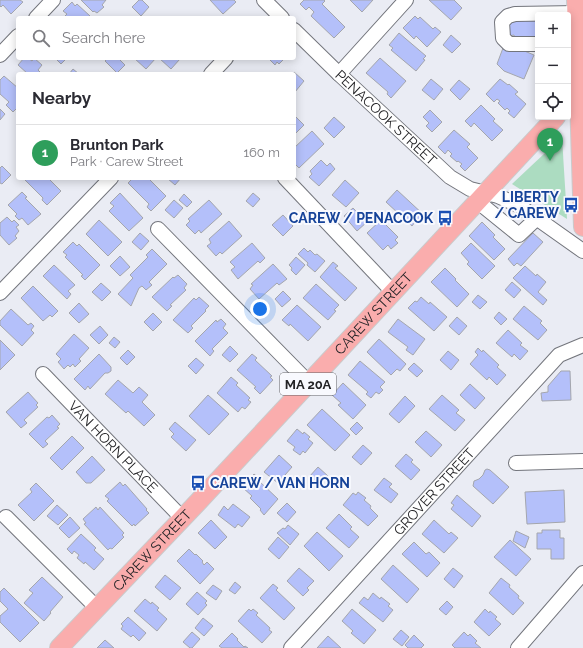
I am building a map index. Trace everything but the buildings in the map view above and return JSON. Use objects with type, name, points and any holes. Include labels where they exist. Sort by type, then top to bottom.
[{"type":"main road","points":[[576,6],[573,42],[582,153],[583,227]]},
{"type":"main road","name":"CAREW STREET","points":[[59,648],[183,518],[553,120]]},
{"type":"street","points":[[38,16],[53,0]]},
{"type":"street","points":[[339,74],[406,0]]},
{"type":"street","points":[[535,44],[509,44],[503,38],[502,22],[508,16],[515,14],[576,6]]},
{"type":"street","name":"PENACOOK STREET","points":[[296,32],[450,177],[481,196],[498,196],[518,205],[583,251]]},
{"type":"street","points":[[0,55],[16,38]]},
{"type":"street","points":[[212,72],[224,60]]},
{"type":"street","points":[[0,293],[108,180]]},
{"type":"street","points":[[287,180],[393,292]]},
{"type":"street","points":[[481,196],[519,235],[536,219]]},
{"type":"street","points":[[158,229],[309,383]]},
{"type":"street","name":"GROVER STREET","points":[[291,648],[559,355],[583,345]]},
{"type":"street","name":"VAN HORN PLACE","points":[[44,374],[183,518]]},
{"type":"street","points":[[516,463],[583,461]]},
{"type":"street","points":[[6,517],[97,608]]},
{"type":"street","points":[[518,648],[583,573]]},
{"type":"green space","points":[[562,137],[567,219],[512,184]]},
{"type":"place","name":"Brunton Park","points":[[550,161]]},
{"type":"place","name":"LIBERTY / CAREW","points":[[571,205]]},
{"type":"place","name":"CAREW / PENACOOK","points":[[445,218]]},
{"type":"place","name":"CAREW / VAN HORN","points":[[198,483]]}]
